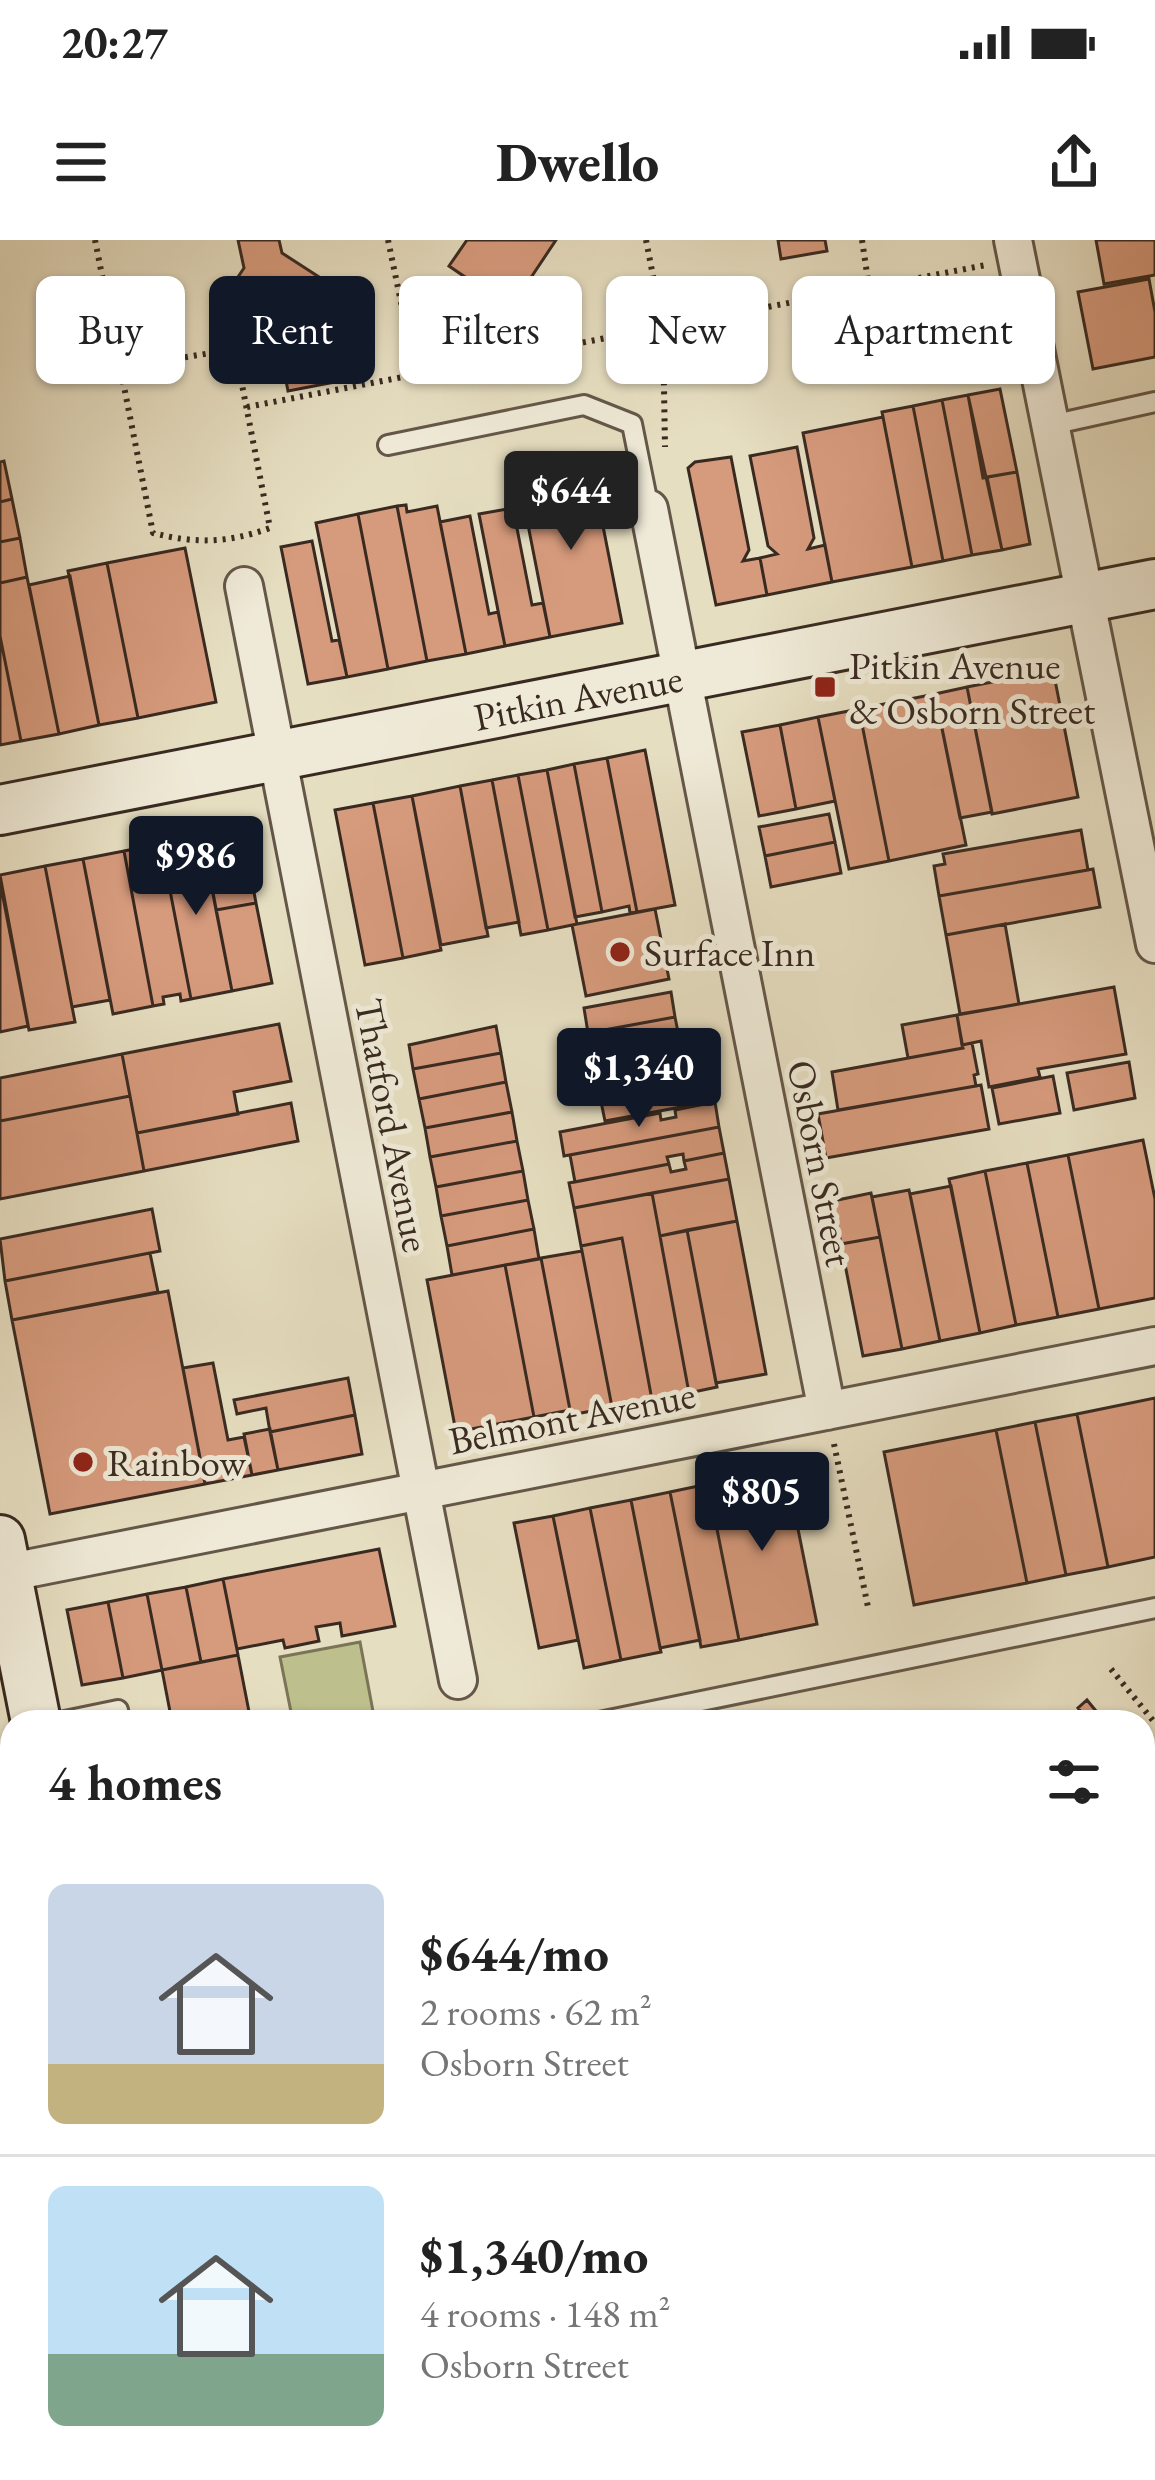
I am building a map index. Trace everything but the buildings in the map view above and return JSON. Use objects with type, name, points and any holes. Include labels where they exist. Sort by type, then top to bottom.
[{"type":"street","points":[[1015,249],[1155,944]]},
{"type":"street","name":"Osborn Street","points":[[649,509],[827,1411]]},
{"type":"street","name":"Pitkin Avenue","points":[[0,810],[1155,584]]},
{"type":"street","name":"Thatford Avenue","points":[[244,586],[458,1680]]},
{"type":"street","name":"Belmont Avenue","points":[[3,1557],[422,1488],[1155,1346]]},
{"type":"street","points":[[3,1557],[34,1710]]},
{"type":"lane","points":[[1051,425],[1155,402]]},
{"type":"lane","points":[[388,445],[584,406],[632,424],[649,509]]},
{"type":"lane","points":[[657,1710],[1155,1608]]},
{"type":"path","points":[[95,240],[102,276]]},
{"type":"path","points":[[388,240],[399,293]]},
{"type":"path","points":[[646,240],[653,276]]},
{"type":"path","points":[[862,240],[867,276]]},
{"type":"path","points":[[911,276],[1015,249]]},
{"type":"path","points":[[123,384],[153,533],[234,541],[270,528],[235,349],[185,357]]},
{"type":"path","points":[[247,406],[399,377]]},
{"type":"path","points":[[649,509],[666,446],[664,384]]},
{"type":"path","points":[[827,1411],[868,1606]]},
{"type":"path","points":[[1111,1669],[1144,1710]]},
{"type":"green space","points":[[360,1642],[373,1710],[291,1710],[280,1657]]},
{"type":"place","name":"Pitkin Avenue & Osborn Street","points":[[825,687]]},
{"type":"place","name":"Surface Inn","points":[[620,952]]},
{"type":"place","name":"Rainbow","points":[[83,1462]]}]
